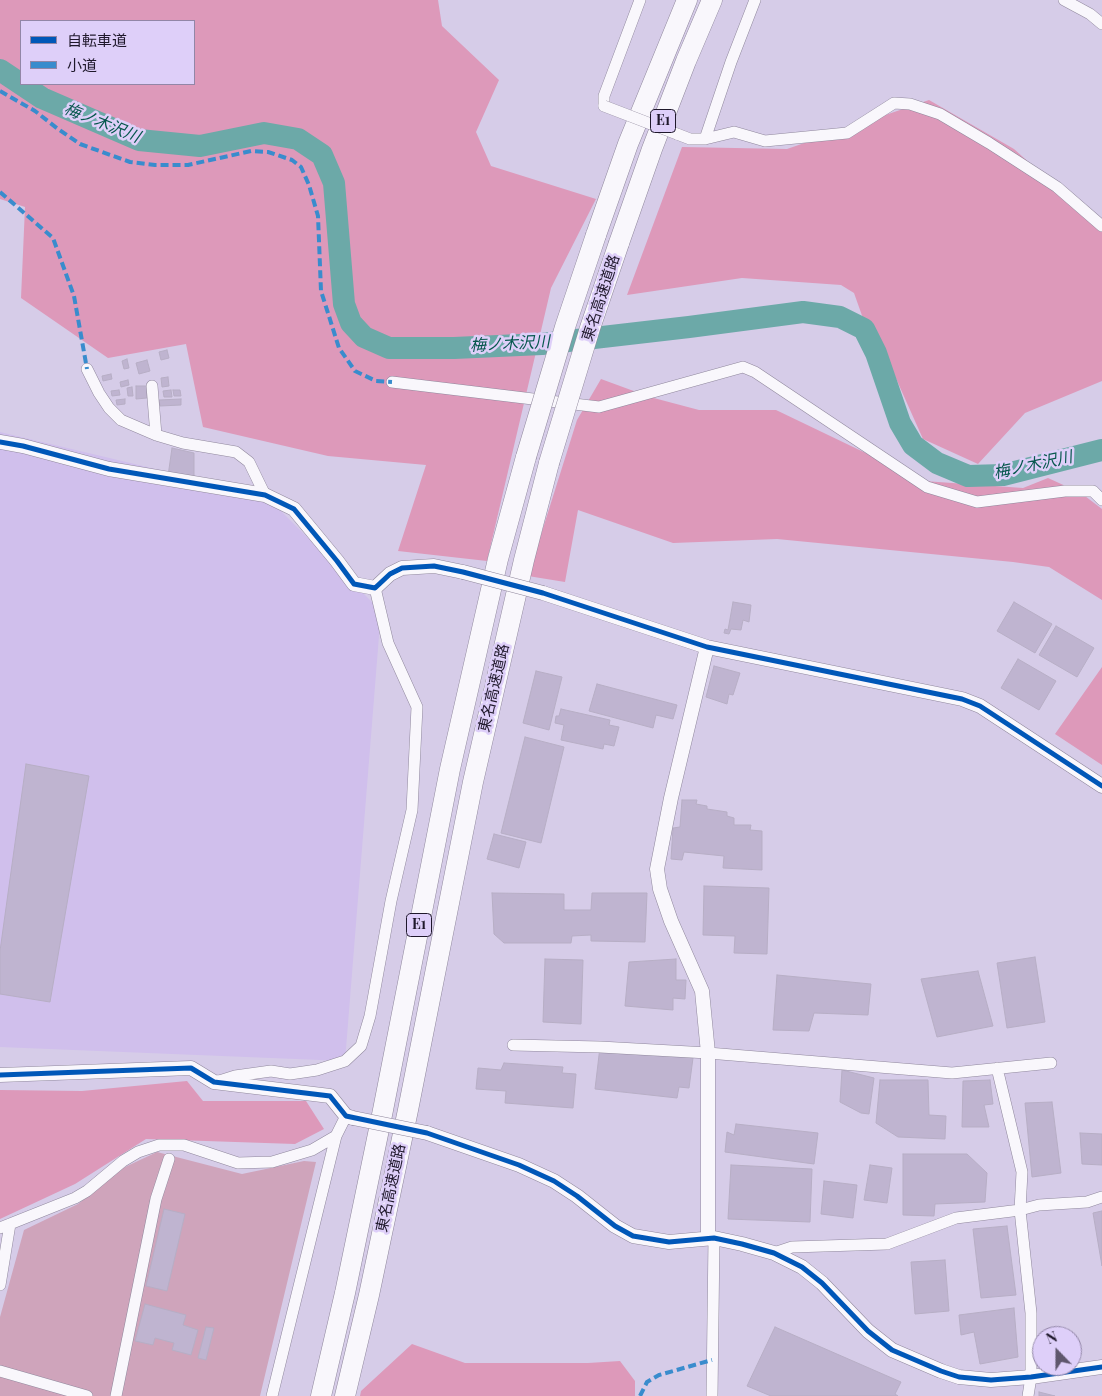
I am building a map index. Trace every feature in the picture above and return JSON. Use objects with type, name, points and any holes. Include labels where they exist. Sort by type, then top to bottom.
[{"type":"highway","name":"東名高速道路","points":[[321,1396],[384,1110],[450,769],[498,559],[526,457],[565,328],[596,235],[632,135],[687,0]]},
{"type":"highway","name":"東名高速道路","points":[[345,1396],[369,1295],[408,1110],[473,782],[524,560],[549,462],[590,328],[619,243],[656,141],[712,0]]},
{"type":"street","points":[[640,0],[604,96],[604,106],[690,139],[705,139],[734,132],[765,141],[847,133],[894,104],[910,104],[940,114],[989,143],[1057,187],[1102,226]]},
{"type":"street","points":[[705,139],[731,62],[755,0]]},
{"type":"street","points":[[1064,0],[1090,14],[1102,24]]},
{"type":"street","points":[[392,382],[599,407],[743,367],[755,372],[927,487],[977,502],[1065,491],[1093,491],[1102,500]]},
{"type":"street","points":[[87,369],[99,393],[109,408],[121,420],[183,443],[236,452],[249,462],[265,495]]},
{"type":"street","points":[[152,386],[156,434]]},
{"type":"street","points":[[0,442],[23,446],[109,469],[265,495],[294,509],[354,584],[375,588]]},
{"type":"street","points":[[375,588],[390,574],[402,568],[434,566],[542,593],[707,647],[962,699],[980,706],[1102,786]]},
{"type":"street","points":[[214,1082],[235,1076],[271,1071],[290,1074],[318,1070],[345,1061],[361,1046],[370,1016],[391,901],[412,810],[416,707],[388,643],[375,588]]},
{"type":"street","points":[[707,647],[671,798],[657,869],[660,889],[671,921],[702,991],[708,1053],[712,1396]]},
{"type":"street","points":[[513,1045],[600,1047],[708,1053],[952,1073],[1051,1063]]},
{"type":"street","points":[[0,1075],[191,1068],[214,1082],[330,1096],[350,1117],[427,1133],[519,1164],[554,1181],[577,1196],[615,1226],[632,1236],[670,1242],[710,1238],[774,1253],[802,1267],[843,1303],[868,1331],[892,1350],[916,1362],[959,1377],[991,1380],[1031,1377],[1102,1367]]},
{"type":"street","points":[[997,1068],[1022,1172],[1020,1210],[1031,1313],[1031,1377],[1028,1396]]},
{"type":"street","points":[[272,1396],[336,1136],[350,1117]]},
{"type":"street","points":[[0,1285],[5,1226],[75,1198],[87,1191],[123,1161],[138,1152],[159,1144],[184,1145],[238,1163],[272,1162],[312,1150],[336,1136]]},
{"type":"street","points":[[116,1396],[156,1199],[169,1159]]},
{"type":"street","points":[[774,1253],[792,1247],[887,1244],[956,1218],[1020,1210],[1039,1205],[1087,1202],[1102,1196]]},
{"type":"street","points":[[0,1371],[87,1396]]},
{"type":"shaded area","points":[[0,0],[438,0],[442,26],[499,80],[476,132],[491,166],[596,199],[551,288],[487,561],[398,551],[426,465],[328,456],[203,427],[186,344],[108,358],[21,298],[25,207],[0,199]]},
{"type":"shaded area","points":[[929,100],[1014,149],[1102,228],[1102,381],[1025,413],[978,464],[923,439],[886,356],[865,324],[854,293],[841,285],[742,278],[627,295],[682,147],[787,149]]},
{"type":"shaded area","points":[[601,379],[650,397],[699,410],[776,410],[924,481],[1023,488],[1048,478],[1081,493],[1102,509],[1102,600],[1049,567],[777,539],[673,543],[578,510],[565,582],[528,576],[577,420]]},
{"type":"shaded area","points":[[0,432],[265,495],[381,611],[345,1061],[0,1047]]},
{"type":"shaded area","points":[[1102,667],[1102,765],[1055,734]]},
{"type":"shaded area","points":[[187,1081],[203,1101],[306,1101],[324,1129],[295,1144],[146,1139],[75,1184],[0,1219],[0,1090],[82,1091]]},
{"type":"shaded area","points":[[157,1152],[242,1174],[304,1161],[316,1162],[260,1396],[0,1396],[0,1317],[24,1230],[78,1204],[123,1168]]},
{"type":"shaded area","points":[[412,1344],[465,1363],[588,1363],[620,1361],[635,1381],[635,1396],[360,1396],[361,1391]]},
{"type":"building","points":[[167,350],[169,358],[161,360],[159,352]]},
{"type":"building","points":[[127,359],[129,368],[124,369],[122,361]]},
{"type":"building","points":[[147,360],[150,371],[139,374],[136,363]]},
{"type":"building","points":[[111,374],[112,379],[103,381],[102,376]]},
{"type":"building","points":[[168,377],[169,386],[162,387],[161,378]]},
{"type":"building","points":[[128,380],[129,385],[121,387],[120,382]]},
{"type":"building","points":[[136,386],[147,386],[147,398],[136,399]]},
{"type":"building","points":[[132,387],[133,396],[128,396],[127,388]]},
{"type":"building","points":[[119,390],[120,395],[112,396],[111,391]]},
{"type":"building","points":[[171,390],[172,397],[164,397],[163,391]]},
{"type":"building","points":[[173,390],[180,390],[181,396],[174,396]]},
{"type":"building","points":[[125,399],[125,404],[117,405],[116,400]]},
{"type":"building","points":[[181,399],[181,405],[160,406],[159,400]]},
{"type":"building","points":[[172,448],[194,453],[194,480],[168,476]]},
{"type":"building","points":[[733,602],[751,605],[749,622],[743,620],[741,630],[731,629],[729,634],[724,633],[725,629],[728,630]]},
{"type":"building","points":[[1014,602],[1052,624],[1035,653],[997,631]]},
{"type":"building","points":[[1056,626],[1094,648],[1077,677],[1039,655]]},
{"type":"building","points":[[1018,659],[1056,681],[1039,710],[1001,688]]},
{"type":"building","points":[[714,666],[740,673],[733,695],[729,694],[727,704],[706,697]]},
{"type":"building","points":[[536,671],[562,677],[549,730],[523,723]]},
{"type":"building","points":[[597,684],[677,705],[673,719],[656,715],[653,728],[589,711]]},
{"type":"building","points":[[561,709],[610,720],[609,725],[619,727],[614,746],[604,744],[603,749],[561,740],[564,725],[555,723],[556,716],[559,716]]},
{"type":"building","points":[[525,737],[564,747],[541,843],[501,833]]},
{"type":"building","points":[[26,764],[89,776],[50,1002],[0,994],[0,951]]},
{"type":"building","points":[[682,800],[697,800],[696,804],[707,806],[707,809],[727,812],[727,816],[734,818],[734,825],[751,825],[750,830],[762,831],[762,870],[723,868],[724,856],[684,852],[682,860],[671,859],[673,828],[680,827]]},
{"type":"building","points":[[494,834],[526,842],[519,868],[487,859]]},
{"type":"building","points":[[704,886],[769,888],[767,954],[734,953],[735,936],[703,935]]},
{"type":"building","points":[[492,893],[564,894],[564,910],[591,910],[592,893],[647,893],[645,942],[591,941],[591,935],[572,936],[571,943],[504,943],[494,934]]},
{"type":"building","points":[[1035,957],[1045,1022],[1007,1028],[997,963]]},
{"type":"building","points":[[545,959],[583,960],[581,1024],[543,1022]]},
{"type":"building","points":[[676,959],[676,980],[686,980],[685,999],[673,998],[673,1010],[625,1006],[629,962]]},
{"type":"building","points":[[978,971],[993,1026],[937,1037],[921,979]]},
{"type":"building","points":[[777,975],[871,984],[868,1015],[814,1013],[809,1031],[773,1030]]},
{"type":"building","points":[[600,1047],[693,1058],[689,1088],[679,1087],[677,1098],[595,1089]]},
{"type":"building","points":[[504,1063],[563,1067],[562,1073],[576,1074],[573,1108],[505,1103],[506,1091],[476,1089],[478,1068],[501,1070]]},
{"type":"building","points":[[842,1070],[874,1078],[869,1114],[861,1113],[840,1102]]},
{"type":"building","points":[[880,1080],[928,1080],[929,1115],[946,1116],[945,1139],[898,1137],[876,1123]]},
{"type":"building","points":[[990,1080],[993,1104],[984,1105],[989,1127],[962,1127],[963,1081]]},
{"type":"building","points":[[1052,1102],[1061,1173],[1032,1177],[1025,1103]]},
{"type":"building","points":[[736,1124],[818,1133],[814,1164],[725,1152],[727,1132],[734,1135]]},
{"type":"building","points":[[1080,1133],[1102,1134],[1102,1165],[1082,1164]]},
{"type":"building","points":[[903,1154],[967,1154],[987,1173],[985,1202],[935,1204],[934,1216],[903,1215]]},
{"type":"building","points":[[731,1165],[812,1169],[810,1222],[728,1219]]},
{"type":"building","points":[[870,1165],[892,1168],[887,1203],[864,1200]]},
{"type":"building","points":[[824,1181],[857,1185],[853,1218],[821,1214]]},
{"type":"building","points":[[164,1209],[185,1214],[167,1291],[146,1286]]},
{"type":"building","points":[[1102,1211],[1102,1266],[1093,1213]]},
{"type":"building","points":[[1007,1226],[1016,1295],[981,1298],[973,1229]]},
{"type":"building","points":[[945,1260],[949,1311],[915,1314],[911,1262]]},
{"type":"building","points":[[145,1304],[186,1315],[183,1325],[198,1330],[191,1355],[172,1350],[174,1343],[155,1338],[153,1345],[135,1341]]},
{"type":"building","points":[[1014,1308],[1018,1357],[980,1364],[974,1332],[961,1335],[959,1315]]},
{"type":"building","points":[[206,1327],[214,1328],[206,1360],[198,1358]]},
{"type":"building","points":[[775,1327],[901,1382],[895,1394],[898,1396],[771,1396],[747,1386]]},
{"type":"building","points":[[1039,1392],[1055,1396],[1039,1396]]},
{"type":"waterway","name":"梅ノ木沢川","points":[[0,70],[20,83]]},
{"type":"waterway","name":"梅ノ木沢川","points":[[22,85],[42,98],[139,140],[200,146],[264,133],[298,139],[322,155],[334,183],[344,304],[351,323],[364,337],[389,348],[454,348],[542,344],[803,312],[840,317],[864,329],[876,353],[900,423],[913,445],[937,463],[968,476],[1003,475],[1102,450]]},
{"type":"marked path","points":[[0,91],[35,111],[80,144],[130,162],[155,165],[188,165],[251,151],[268,152],[292,160],[301,167],[309,185],[318,216],[321,291],[339,348],[355,371],[376,381],[392,382]]},
{"type":"marked path","points":[[0,192],[53,238],[74,296],[87,369]]},
{"type":"marked path","points":[[640,1396],[647,1382],[659,1375],[712,1360]]},
{"type":"cycle path","points":[[0,442],[23,446],[109,469],[265,495],[294,509],[354,584],[375,588],[390,574],[402,568],[434,566],[543,593],[707,647],[962,699],[980,706],[1102,786]]},
{"type":"cycle path","points":[[0,1075],[191,1068],[214,1082],[330,1096],[346,1116],[427,1133],[519,1165],[554,1181],[577,1196],[615,1226],[633,1236],[669,1242],[714,1238],[774,1253],[802,1267],[822,1283],[868,1331],[892,1350],[941,1371],[959,1377],[991,1380],[1031,1377],[1102,1367]]}]
